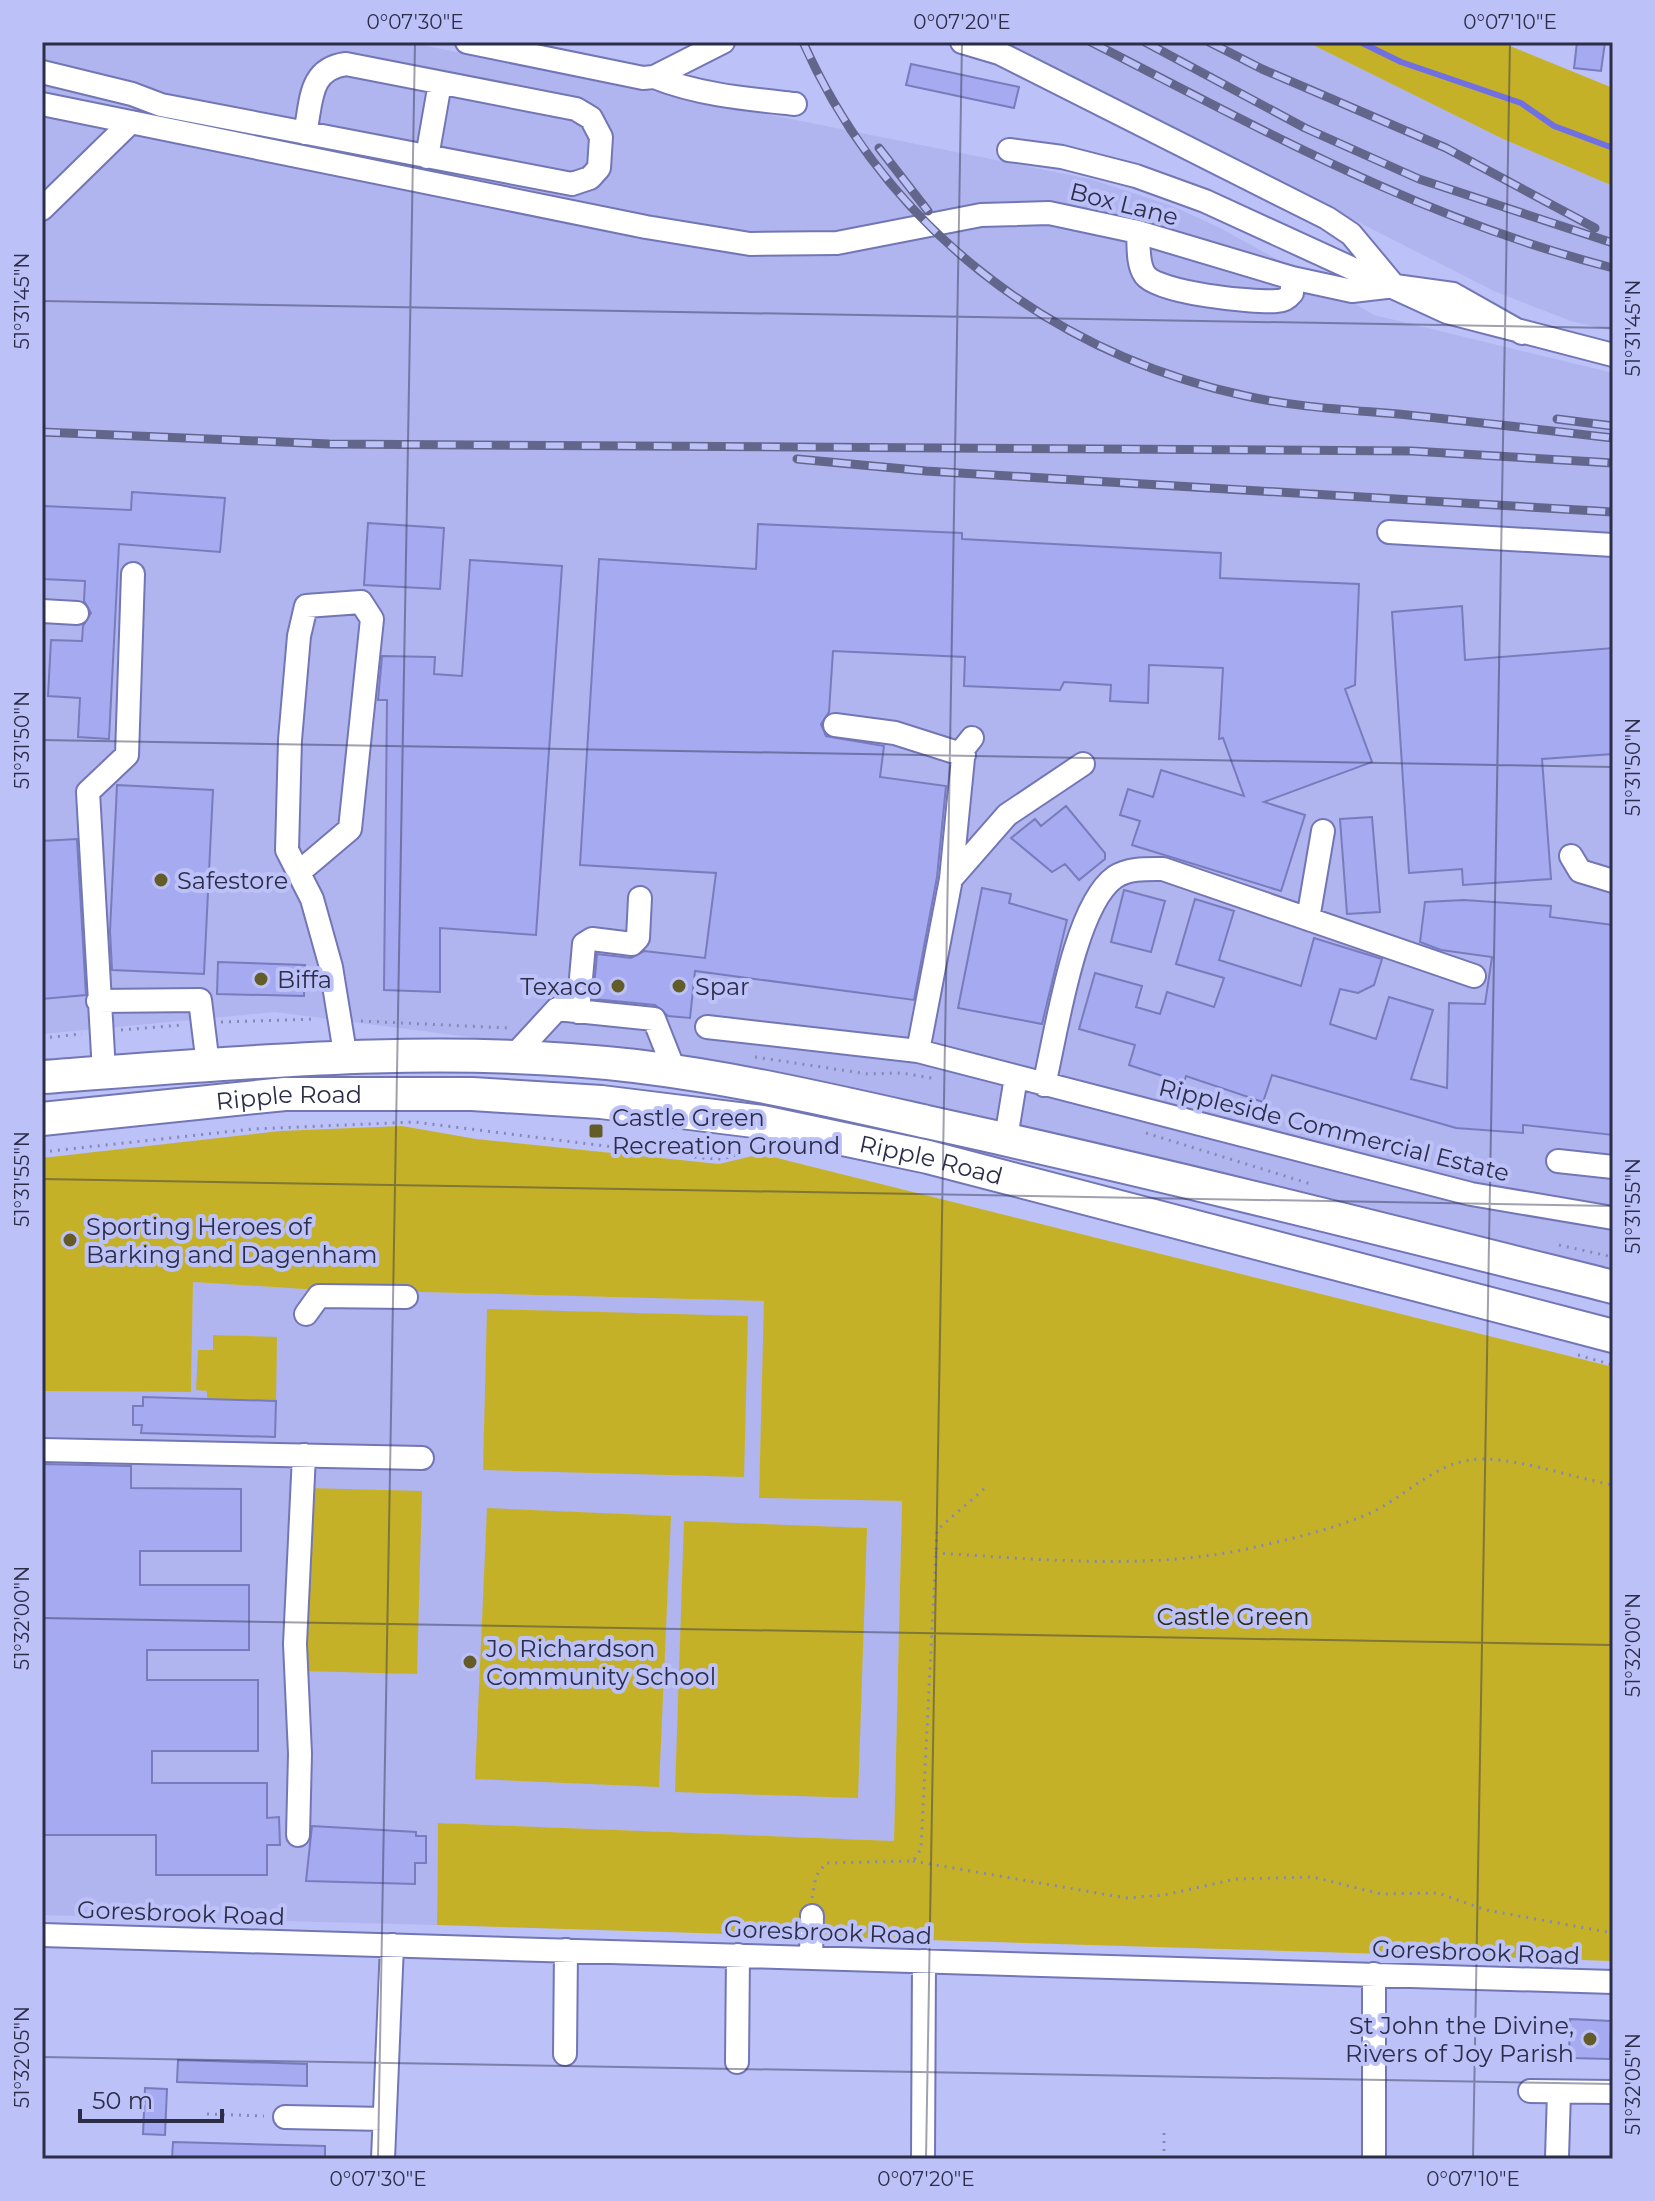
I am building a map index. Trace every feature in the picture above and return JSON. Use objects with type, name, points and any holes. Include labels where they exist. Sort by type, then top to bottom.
[{"type":"highway","name":"Ripple Road","points":[[42,1077],[346,1059],[511,1059],[631,1066],[768,1085],[1006,1138],[1613,1287]]},
{"type":"highway","name":"Ripple Road","points":[[42,1119],[285,1094],[472,1094],[601,1102],[762,1122],[928,1157],[1613,1336]]},
{"type":"street","points":[[467,42],[643,78],[654,77],[723,42]]},
{"type":"street","points":[[962,42],[999,53],[1327,218],[1351,234],[1395,286]]},
{"type":"street","points":[[42,72],[132,94],[161,105],[427,157],[572,184],[590,178],[599,168],[601,137],[591,118],[576,109],[346,64],[329,66],[318,76],[305,133]]},
{"type":"street","points":[[654,77],[677,86],[742,99],[795,104]]},
{"type":"street","points":[[427,157],[440,83]]},
{"type":"street","name":"Box Lane","points":[[42,104],[709,240],[750,244],[837,243],[1014,212],[1049,213],[1138,232],[1292,278],[1352,291],[1395,286]]},
{"type":"street","points":[[42,209],[131,122]]},
{"type":"street","points":[[1009,150],[1062,157],[1136,176],[1205,201],[1447,312],[1613,355]]},
{"type":"street","points":[[1138,232],[1140,263],[1145,275],[1156,284],[1224,298],[1278,301],[1292,293],[1292,278]]},
{"type":"street","points":[[1389,532],[1613,545]]},
{"type":"street","points":[[104,1072],[88,792],[127,755],[133,574]]},
{"type":"street","points":[[298,873],[350,829],[372,619],[361,602],[306,606],[296,666],[288,803],[287,850],[298,873],[312,899],[331,967],[346,1059]]},
{"type":"street","points":[[42,611],[77,613]]},
{"type":"street","points":[[835,725],[968,746],[951,879],[918,1051]]},
{"type":"street","points":[[951,879],[1007,815],[1083,764]]},
{"type":"street","points":[[1308,919],[1323,831]]},
{"type":"street","points":[[1571,856],[1580,871],[1613,881]]},
{"type":"street","points":[[1044,1085],[1083,924],[1095,899],[1116,877],[1138,869],[1163,869],[1474,976]]},
{"type":"street","points":[[578,1012],[584,944],[592,939],[632,944],[638,938],[640,898]]},
{"type":"street","points":[[98,1001],[200,1000],[208,1065]]},
{"type":"street","points":[[511,1059],[557,1009],[654,1019],[675,1072]]},
{"type":"street","name":"Rippleside Commercial Estate","points":[[707,1027],[918,1051],[1471,1194],[1613,1218]]},
{"type":"street","points":[[1006,1138],[1016,1077]]},
{"type":"street","points":[[1558,1161],[1613,1167]]},
{"type":"street","points":[[306,1314],[319,1296],[406,1297]]},
{"type":"street","points":[[42,1450],[422,1458]]},
{"type":"street","points":[[298,1835],[295,1644],[304,1455]]},
{"type":"street","points":[[811,1957],[812,1916]]},
{"type":"street","name":"Goresbrook Road","points":[[42,1935],[1613,1982]]},
{"type":"street","points":[[383,2159],[392,1945]]},
{"type":"street","points":[[565,2054],[566,1950]]},
{"type":"street","points":[[737,2062],[738,1955]]},
{"type":"street","points":[[923,2159],[924,1961]]},
{"type":"street","points":[[1374,1974],[1374,2159]]},
{"type":"street","points":[[1530,2091],[1613,2092]]},
{"type":"street","points":[[1557,2157],[1559,2092]]},
{"type":"street","points":[[285,2117],[384,2119]]},
{"type":"path","points":[[902,1073],[944,1080]]},
{"type":"path","points":[[42,1152],[253,1129],[414,1122],[702,1158],[721,1159],[761,1149]]},
{"type":"path","points":[[1132,1129],[1326,1188]]},
{"type":"path","points":[[1558,1245],[1613,1257]]},
{"type":"path","points":[[1568,1352],[1613,1365]]},
{"type":"path","points":[[935,1553],[1063,1562],[1203,1556],[1249,1548],[1370,1513],[1423,1478],[1469,1460],[1510,1461],[1613,1485]]},
{"type":"path","points":[[913,1861],[921,1849],[925,1825],[937,1530],[985,1488]]},
{"type":"path","points":[[812,1916],[816,1876],[826,1863],[913,1861],[1126,1898],[1164,1895],[1236,1879],[1313,1877],[1381,1894],[1438,1893],[1486,1910],[1613,1933]]},
{"type":"path","points":[[207,2114],[285,2117]]},
{"type":"path","points":[[1164,2131],[1164,2159]]},
{"type":"shaded area","points":[[42,42],[407,42],[1090,179],[1172,206],[1282,262],[1352,281],[1352,302],[1374,315],[1613,373],[1613,1269],[664,1062],[275,1012],[42,1034]]},
{"type":"shaded area","points":[[1004,42],[1307,42],[1503,139],[1613,186],[1613,331],[1571,321],[1494,291]]},
{"type":"shaded area","name":"Jo Richardson Community School","points":[[193,1282],[304,1289],[765,1301],[759,1498],[902,1501],[894,1841],[438,1823],[437,1925],[42,1915],[42,1391],[191,1392]]},
{"type":"green space","points":[[1307,42],[1500,42],[1613,88],[1613,186],[1503,139]]},
{"type":"green space","name":"Castle Green","points":[[402,1126],[476,1139],[719,1164],[761,1154],[1613,1367],[1613,1961],[437,1925],[438,1823],[894,1841],[902,1501],[759,1498],[764,1301],[304,1289],[193,1282],[191,1392],[42,1391],[42,1158],[280,1131]]},
{"type":"green space","points":[[487,1309],[748,1316],[744,1477],[483,1470]]},
{"type":"green space","points":[[213,1335],[277,1337],[276,1401],[207,1399],[207,1391],[196,1390],[198,1350],[213,1350]]},
{"type":"green space","points":[[307,1488],[422,1491],[417,1674],[302,1671]]},
{"type":"green space","points":[[487,1508],[671,1516],[659,1787],[475,1779]]},
{"type":"green space","points":[[684,1521],[867,1528],[858,1798],[675,1792]]},
{"type":"building","points":[[1577,42],[1605,42],[1601,71],[1574,68]]},
{"type":"building","points":[[911,64],[1019,87],[1014,108],[906,85]]},
{"type":"building","points":[[132,492],[225,498],[220,552],[119,544],[109,739],[78,737],[80,698],[48,696],[51,640],[82,641],[83,626],[91,613],[84,601],[85,581],[42,579],[44,506],[131,510]]},
{"type":"building","points":[[368,523],[444,528],[440,589],[364,585]]},
{"type":"building","points":[[758,524],[962,533],[962,539],[1221,553],[1220,578],[1359,584],[1355,685],[1345,689],[1372,762],[1264,802],[1305,815],[1281,891],[1132,845],[1140,821],[1120,815],[1128,789],[1153,797],[1161,770],[1244,796],[1223,738],[1219,739],[1223,668],[1149,665],[1148,703],[1110,701],[1111,685],[1064,682],[1060,690],[964,686],[965,657],[833,651],[829,712],[821,724],[826,736],[884,746],[880,777],[946,786],[937,877],[914,1000],[695,971],[690,1018],[668,1016],[655,1005],[593,999],[597,954],[631,958],[644,951],[705,958],[716,873],[580,865],[599,559],[756,569]]},
{"type":"building","points":[[470,560],[562,566],[536,935],[440,928],[440,992],[384,990],[387,700],[378,700],[382,656],[435,657],[434,674],[462,676]]},
{"type":"building","points":[[1462,606],[1465,660],[1613,648],[1613,754],[1542,759],[1551,879],[1463,885],[1462,869],[1409,873],[1392,612]]},
{"type":"building","name":"Safestore","points":[[117,785],[213,790],[204,974],[112,970],[110,931]]},
{"type":"building","points":[[1066,806],[1105,853],[1105,859],[1079,880],[1065,864],[1052,872],[1011,838],[1035,819],[1041,826]]},
{"type":"building","points":[[1372,817],[1380,912],[1347,914],[1340,819]]},
{"type":"building","points":[[77,839],[86,995],[42,999],[42,841]]},
{"type":"building","points":[[982,888],[1011,894],[1009,903],[1067,920],[1042,1024],[958,1008]]},
{"type":"building","points":[[1124,890],[1165,901],[1151,952],[1111,942]]},
{"type":"building","points":[[1195,899],[1234,911],[1219,960],[1301,986],[1314,938],[1382,959],[1374,985],[1358,993],[1340,989],[1330,1024],[1376,1039],[1389,997],[1433,1010],[1411,1079],[1447,1088],[1449,1003],[1485,1004],[1492,957],[1441,950],[1420,942],[1425,902],[1464,900],[1551,906],[1550,917],[1613,925],[1613,1135],[1523,1125],[1523,1133],[1456,1128],[1272,1075],[1263,1102],[1186,1076],[1184,1083],[1129,1065],[1135,1045],[1079,1029],[1095,973],[1142,986],[1136,1007],[1160,1014],[1167,992],[1214,1007],[1224,978],[1176,964]]},
{"type":"building","name":"Biffa","points":[[218,962],[305,965],[304,996],[217,994]]},
{"type":"building","points":[[143,1397],[276,1401],[275,1437],[141,1433],[142,1425],[133,1425],[133,1406],[143,1406]]},
{"type":"building","points":[[42,1464],[131,1466],[131,1488],[241,1489],[241,1551],[140,1551],[140,1585],[249,1585],[249,1650],[147,1650],[147,1680],[258,1680],[258,1751],[152,1751],[152,1783],[267,1783],[267,1818],[279,1817],[280,1845],[267,1845],[267,1875],[156,1875],[156,1835],[42,1835]]},
{"type":"building","points":[[312,1826],[416,1832],[416,1836],[426,1836],[426,1863],[415,1863],[415,1884],[306,1881]]},
{"type":"building","name":"St John the Divine, Rivers of Joy Parish","points":[[1570,2019],[1611,2021],[1610,2059],[1569,2058]]},
{"type":"building","points":[[178,2060],[307,2064],[307,2086],[177,2082]]},
{"type":"building","points":[[145,2088],[167,2089],[165,2135],[143,2134]]},
{"type":"building","points":[[173,2142],[325,2146],[325,2159],[172,2159]]},
{"type":"waterway","points":[[1360,42],[1401,62],[1521,103],[1554,126],[1613,148]]},
{"type":"railway","points":[[803,42],[837,108],[879,169],[927,224],[981,272],[1041,314],[1105,348],[1174,376],[1266,400],[1613,438]]},
{"type":"railway","points":[[1091,42],[1282,140],[1409,198],[1542,248],[1613,268]]},
{"type":"railway","points":[[1145,42],[1305,128],[1419,179],[1613,243]]},
{"type":"railway","points":[[1209,42],[1262,69],[1446,148],[1595,228]]},
{"type":"railway","points":[[879,148],[928,211]]},
{"type":"railway","points":[[1557,419],[1613,426]]},
{"type":"railway","points":[[42,432],[329,444],[1412,451],[1613,463]]},
{"type":"railway","points":[[797,459],[926,471],[1613,512]]},
{"type":"place","name":"Safestore","points":[[161,880]]},
{"type":"place","name":"Biffa","points":[[261,979]]},
{"type":"place","name":"Texaco","points":[[618,986]]},
{"type":"place","name":"Spar","points":[[679,986]]},
{"type":"place","name":"Castle Green Recreation Ground","points":[[596,1131]]},
{"type":"place","name":"Sporting Heroes of Barking and Dagenham","points":[[70,1240]]},
{"type":"place","name":"Jo Richardson Community School","points":[[470,1662]]},
{"type":"place","name":"St John the Divine, Rivers of Joy Parish","points":[[1590,2039]]}]
